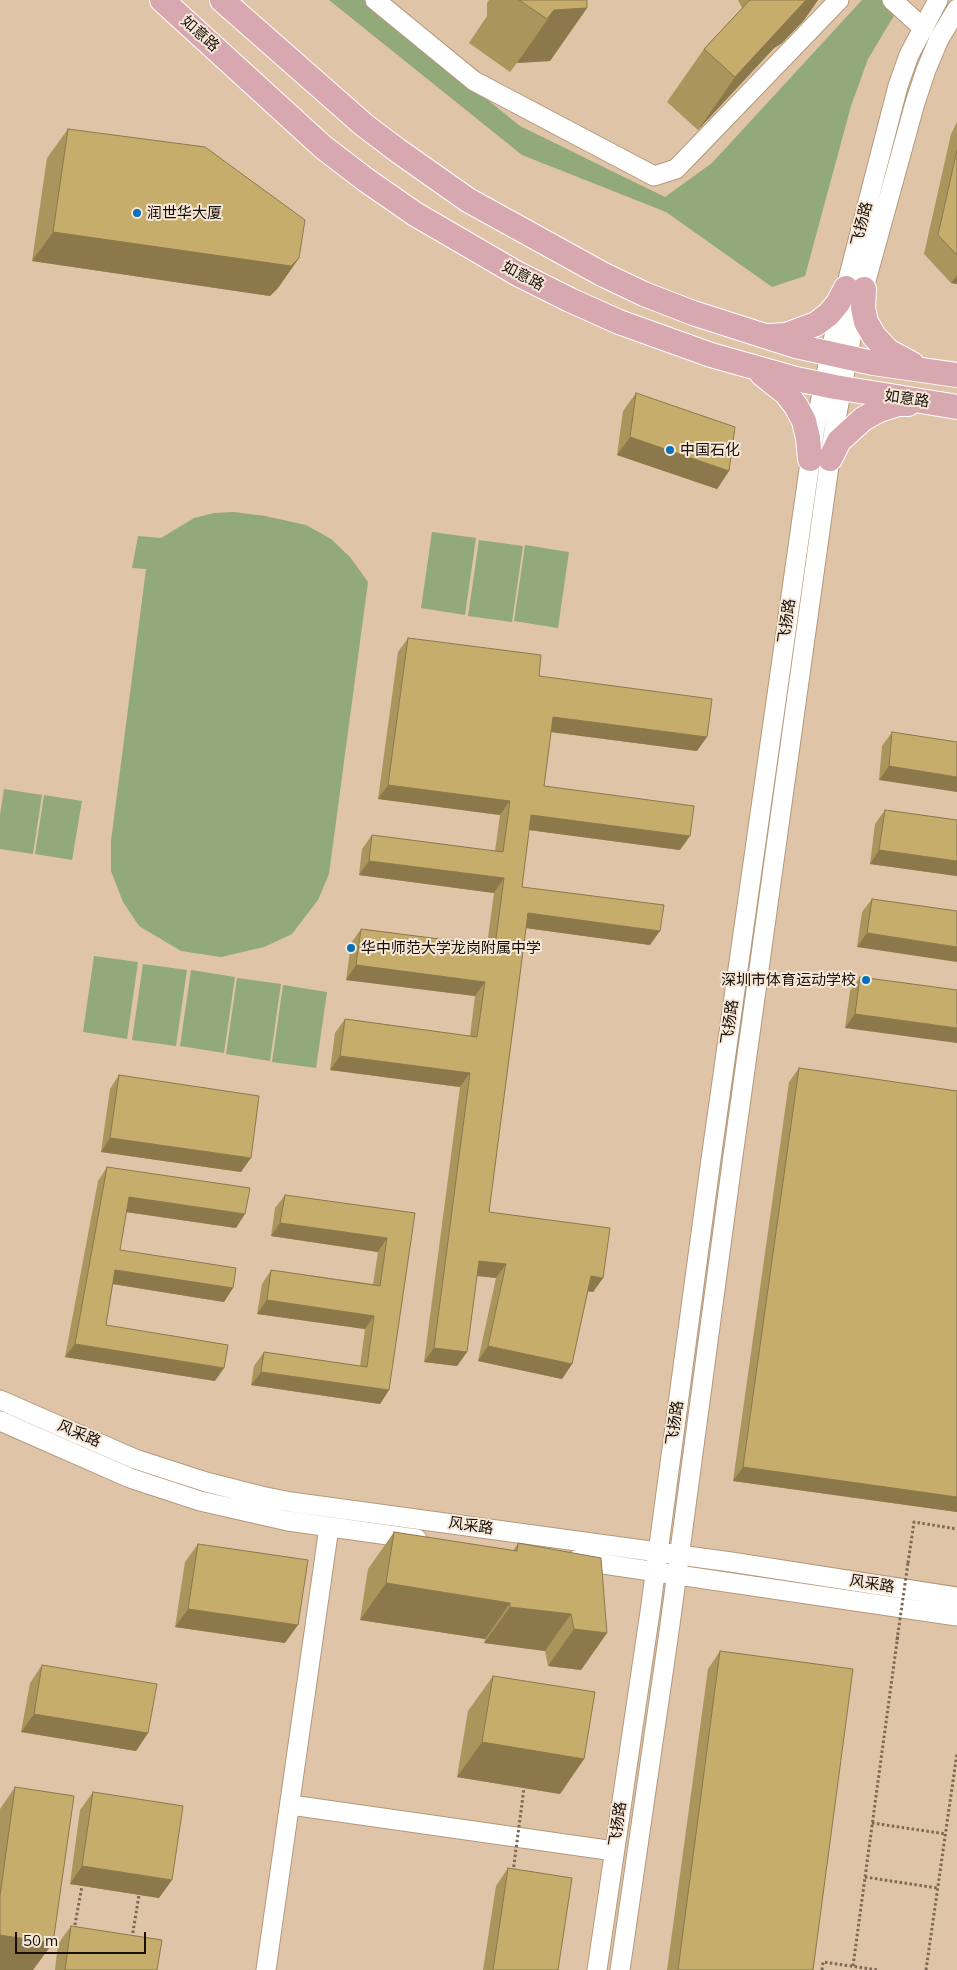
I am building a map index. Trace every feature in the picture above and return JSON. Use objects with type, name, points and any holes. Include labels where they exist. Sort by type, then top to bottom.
[{"type":"main road","name":"如意路","points":[[162,0],[324,146],[366,180],[415,214],[518,274],[619,322],[753,368],[833,387],[957,407]]},
{"type":"main road","name":"如意路","points":[[222,0],[364,125],[468,200],[554,249],[644,294],[764,337],[839,356],[957,375]]},
{"type":"main road","points":[[764,337],[786,335],[816,324],[855,289],[863,308],[866,322],[874,336],[888,351],[907,362],[930,371]]},
{"type":"main road","points":[[753,368],[786,393],[796,406],[804,421],[808,438],[820,459],[863,418],[878,410],[898,404],[927,402]]},
{"type":"street","points":[[376,0],[474,81],[654,176],[676,168],[839,0]]},
{"type":"street","points":[[892,0],[922,27]]},
{"type":"street","name":"飞扬路","points":[[597,1970],[658,1552],[715,1129],[820,459],[839,356],[853,328],[855,289],[898,86],[909,54],[938,0]]},
{"type":"street","name":"飞扬路","points":[[855,289],[926,70],[939,39],[957,9]]},
{"type":"street","name":"飞扬路","points":[[620,1970],[680,1555],[732,1163],[820,459]]},
{"type":"street","name":"风采路","points":[[0,1400],[135,1458],[206,1482],[261,1496],[291,1502],[680,1555],[957,1597]]},
{"type":"street","name":"风采路","points":[[0,1421],[130,1478],[168,1491],[254,1515],[435,1541]]},
{"type":"street","points":[[266,1970],[291,1805],[329,1527]]},
{"type":"street","name":"风采路","points":[[561,1558],[957,1616]]},
{"type":"street","points":[[291,1805],[614,1851]]},
{"type":"path","points":[[853,1966],[914,1522],[957,1528]]},
{"type":"path","points":[[897,1640],[898,1634]]},
{"type":"path","points":[[926,1970],[957,1753]]},
{"type":"path","points":[[512,1880],[524,1788]]},
{"type":"path","points":[[872,1823],[946,1834]]},
{"type":"path","points":[[865,1877],[938,1888]]},
{"type":"path","points":[[73,1938],[82,1886]]},
{"type":"path","points":[[131,1946],[139,1895]]},
{"type":"path","points":[[822,1970],[823,1962],[878,1970]]},
{"type":"green space","points":[[329,0],[364,0],[520,126],[665,197],[712,163],[862,0],[900,0],[901,4],[868,59],[851,106],[805,276],[772,287],[666,212],[522,155]]},
{"type":"green space","points":[[234,512],[265,516],[306,525],[331,539],[350,557],[368,582],[329,874],[318,900],[292,934],[264,947],[221,957],[181,951],[139,926],[123,902],[111,871],[111,841],[146,569],[132,568],[138,536],[161,538],[194,518],[214,513]]},
{"type":"green space","points":[[432,532],[476,538],[465,615],[421,608]]},
{"type":"green space","points":[[479,540],[523,546],[512,622],[468,616]]},
{"type":"green space","points":[[525,545],[569,552],[558,628],[514,621]]},
{"type":"green space","points":[[4,789],[42,795],[33,854],[0,849],[0,815]]},
{"type":"green space","points":[[44,795],[82,801],[72,860],[35,854]]},
{"type":"green space","points":[[94,956],[138,962],[127,1039],[83,1032]]},
{"type":"green space","points":[[143,964],[187,970],[176,1046],[132,1040]]},
{"type":"green space","points":[[191,970],[235,977],[224,1053],[180,1046]]},
{"type":"green space","points":[[237,978],[281,984],[270,1061],[226,1054]]},
{"type":"green space","points":[[283,985],[327,992],[316,1068],[272,1062]]},
{"type":"building","points":[[519,0],[587,0],[587,8],[554,10],[547,19]]},
{"type":"building","points":[[750,0],[806,0],[735,77],[704,49]]},
{"type":"building","points":[[68,129],[205,147],[305,220],[299,258],[291,266],[53,232]]},
{"type":"building","points":[[957,150],[957,255],[938,235]]},
{"type":"building","points":[[636,393],[735,427],[729,471],[630,437]]},
{"type":"building","points":[[408,638],[541,655],[539,676],[712,699],[707,737],[553,717],[544,786],[694,806],[690,836],[531,815],[522,887],[664,905],[660,931],[528,913],[489,1212],[610,1228],[603,1278],[591,1276],[572,1364],[488,1346],[506,1264],[479,1261],[467,1352],[434,1348],[470,1073],[340,1056],[345,1019],[477,1037],[485,982],[356,965],[361,929],[495,946],[504,878],[369,861],[372,835],[503,852],[510,801],[388,785]]},
{"type":"building","points":[[892,732],[957,742],[957,777],[889,766]]},
{"type":"building","points":[[885,810],[957,820],[957,861],[879,850]]},
{"type":"building","points":[[872,899],[957,911],[957,947],[867,933]]},
{"type":"building","points":[[860,977],[957,990],[957,1028],[855,1014]]},
{"type":"building","points":[[799,1068],[957,1091],[957,1497],[743,1467]]},
{"type":"building","points":[[119,1075],[259,1096],[251,1158],[110,1138]]},
{"type":"building","points":[[107,1167],[250,1188],[245,1214],[129,1197],[120,1250],[236,1268],[233,1288],[115,1270],[106,1325],[228,1345],[224,1368],[75,1344]]},
{"type":"building","points":[[285,1195],[415,1213],[389,1390],[261,1372],[264,1352],[367,1367],[374,1316],[267,1300],[271,1270],[380,1286],[387,1238],[280,1223]]},
{"type":"building","points":[[394,1532],[517,1551],[518,1543],[601,1558],[607,1633],[574,1629],[571,1614],[510,1607],[510,1603],[386,1583]]},
{"type":"building","points":[[198,1544],[308,1560],[298,1625],[188,1609]]},
{"type":"building","points":[[720,1651],[853,1669],[813,1970],[678,1970]]},
{"type":"building","points":[[42,1665],[157,1684],[148,1733],[34,1714]]},
{"type":"building","points":[[493,1676],[595,1692],[584,1759],[482,1742]]},
{"type":"building","points":[[15,1787],[74,1796],[53,1943],[0,1935],[0,1896]]},
{"type":"building","points":[[93,1792],[183,1806],[172,1880],[82,1866]]},
{"type":"building","points":[[508,1868],[572,1878],[558,1970],[493,1970]]},
{"type":"building","points":[[71,1926],[162,1940],[157,1970],[65,1970]]},
{"type":"place","name":"润世华大厦","points":[[137,213]]},
{"type":"place","name":"中国石化","points":[[670,450]]},
{"type":"place","name":"华中师范大学龙岗附属中学","points":[[351,948]]},
{"type":"place","name":"深圳市体育运动学校","points":[[866,980]]}]
